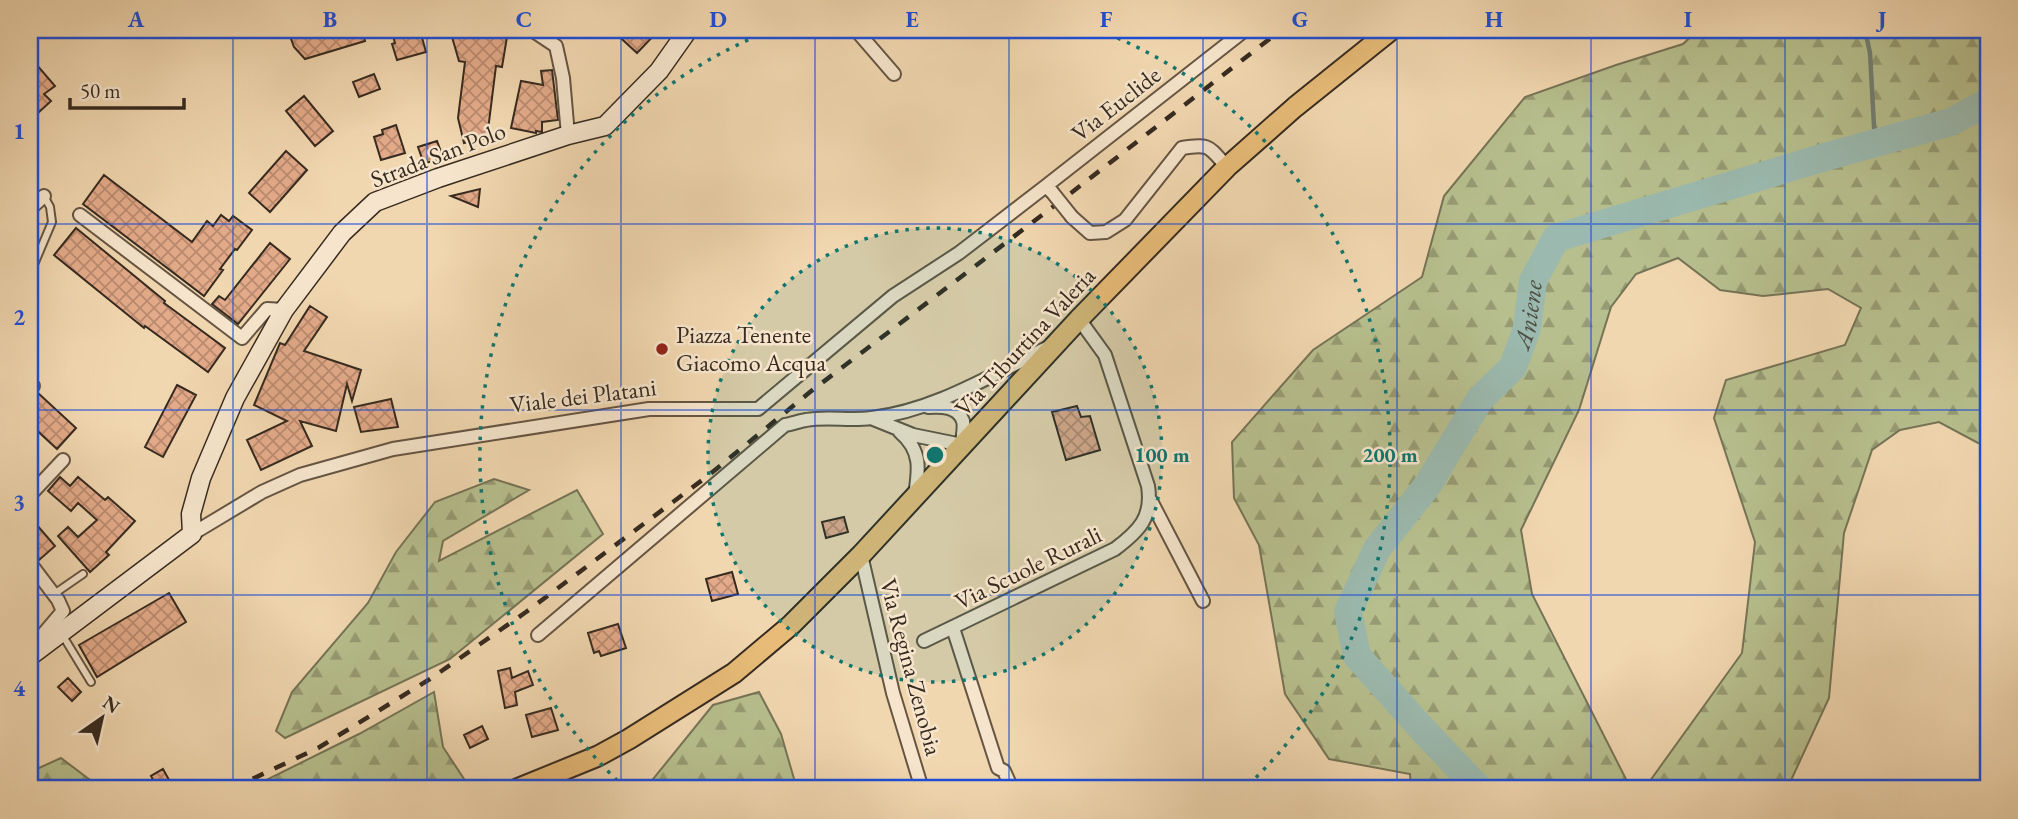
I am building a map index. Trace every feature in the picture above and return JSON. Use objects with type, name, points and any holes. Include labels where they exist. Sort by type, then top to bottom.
[{"type":"main road","name":"Via Tiburtina Valeria","points":[[517,789],[598,756],[629,739],[734,673],[791,625],[861,555],[1056,343],[1227,167],[1295,107],[1391,30]]},
{"type":"street","points":[[532,30],[556,46],[563,78],[568,135]]},
{"type":"street","name":"Strada San Polo","points":[[192,534],[191,514],[201,478],[235,398],[284,310],[342,233],[375,202],[568,135],[605,126],[659,71],[688,30]]},
{"type":"street","points":[[856,30],[894,74]]},
{"type":"street","name":"Via Euclide","points":[[1049,189],[1245,30]]},
{"type":"street","points":[[1049,189],[1072,217],[1090,233],[1107,232],[1125,220],[1182,148],[1201,145],[1212,150],[1227,167]]},
{"type":"street","name":"Viale dei Platani","points":[[33,654],[192,534],[262,492],[300,475],[393,449],[475,435],[649,410],[758,409],[892,296],[959,253],[1049,189]]},
{"type":"street","points":[[30,208],[44,196]]},
{"type":"street","points":[[80,215],[242,338],[267,309],[284,310]]},
{"type":"street","points":[[1079,319],[1105,355],[1149,486],[1151,501],[1203,601]]},
{"type":"street","points":[[538,635],[785,425],[807,419],[871,418],[917,407],[986,379],[1056,343]]},
{"type":"street","points":[[871,418],[913,435],[962,444],[963,421],[954,409],[941,406],[917,407]]},
{"type":"street","points":[[895,427],[906,437],[915,453],[919,468],[915,496]]},
{"type":"street","points":[[30,495],[63,460]]},
{"type":"street","name":"Via Scuole Rurali","points":[[924,642],[1115,549],[1141,526],[1151,501]]},
{"type":"street","name":"Via Regina Zenobia","points":[[861,555],[893,693],[922,789]]},
{"type":"street","points":[[30,562],[63,611],[40,638],[33,654]]},
{"type":"street","name":"Via Scuole Rurali","points":[[953,628],[998,768],[1004,771],[1012,789]]},
{"type":"lane","points":[[30,274],[52,222],[50,207],[44,196]]},
{"type":"lane","points":[[54,594],[83,574]]},
{"type":"lane","points":[[61,632],[91,682]]},
{"type":"green space","points":[[1698,30],[1988,30],[1988,444],[1978,443],[1939,422],[1900,430],[1872,450],[1844,533],[1829,698],[1787,789],[1635,789],[1647,785],[1742,653],[1755,542],[1714,418],[1726,380],[1845,345],[1861,308],[1828,289],[1763,296],[1720,290],[1678,258],[1636,274],[1611,307],[1579,410],[1521,530],[1532,594],[1631,789],[1411,789],[1410,774],[1329,759],[1285,694],[1259,545],[1234,498],[1232,442],[1313,350],[1422,277],[1444,196],[1525,97],[1683,44]]},
{"type":"green space","points":[[494,479],[529,490],[443,541],[439,561],[577,490],[603,534],[450,659],[285,738],[276,731],[292,692],[368,603],[396,552],[435,502]]},
{"type":"green space","points":[[434,692],[443,747],[464,779],[466,789],[248,789],[359,734]]},
{"type":"green space","points":[[759,692],[781,734],[797,789],[645,789],[713,705]]},
{"type":"green space","points":[[61,758],[102,789],[30,789],[30,772]]},
{"type":"building","points":[[308,30],[362,30],[365,41],[305,59],[294,47],[290,36]]},
{"type":"building","points":[[417,30],[418,35],[421,34],[426,52],[397,60],[392,44],[395,43],[392,32]]},
{"type":"building","points":[[450,30],[484,30],[507,37],[502,67],[496,66],[487,138],[464,143],[458,118],[465,62],[459,61]]},
{"type":"building","points":[[612,30],[659,30],[637,53]]},
{"type":"building","points":[[30,57],[55,86],[44,94],[51,101],[38,113],[30,101]]},
{"type":"building","points":[[552,70],[558,120],[542,122],[542,132],[511,128],[521,81],[543,85],[541,71]]},
{"type":"building","points":[[374,74],[380,89],[359,97],[353,82]]},
{"type":"building","points":[[304,96],[333,131],[315,146],[286,111]]},
{"type":"building","points":[[396,125],[405,153],[381,160],[374,137],[383,134],[382,130]]},
{"type":"building","points":[[437,141],[443,157],[424,164],[418,147]]},
{"type":"building","points":[[286,151],[307,170],[270,212],[249,193]]},
{"type":"building","points":[[104,175],[192,242],[207,221],[213,226],[221,215],[229,221],[233,216],[252,230],[220,269],[223,270],[204,296],[83,204]]},
{"type":"building","points":[[480,189],[478,207],[451,196]]},
{"type":"building","points":[[76,228],[165,301],[164,303],[225,348],[208,372],[145,326],[144,328],[54,255]]},
{"type":"building","points":[[270,243],[290,259],[238,324],[212,304],[219,296],[225,300]]},
{"type":"building","points":[[310,306],[327,317],[304,351],[361,370],[352,401],[347,384],[336,431],[300,421],[312,446],[261,470],[247,440],[287,421],[254,405],[280,343],[285,345]]},
{"type":"building","points":[[177,385],[196,395],[163,457],[145,447]]},
{"type":"building","points":[[38,393],[76,428],[57,449],[30,424],[30,394]]},
{"type":"building","points":[[391,399],[398,427],[361,432],[354,407]]},
{"type":"building","points":[[1077,406],[1081,417],[1090,416],[1100,450],[1066,460],[1052,412]]},
{"type":"building","points":[[60,477],[70,486],[78,477],[105,500],[108,497],[135,521],[106,552],[109,555],[90,572],[58,536],[68,527],[78,537],[97,520],[78,503],[71,511],[48,491]]},
{"type":"building","points":[[30,517],[55,546],[39,560],[30,549]]},
{"type":"building","points":[[844,517],[848,532],[826,538],[822,522]]},
{"type":"building","points":[[732,572],[738,594],[712,601],[706,579]]},
{"type":"building","points":[[169,593],[186,622],[97,677],[79,645]]},
{"type":"building","points":[[618,624],[626,648],[601,656],[599,651],[594,653],[588,633]]},
{"type":"building","points":[[510,668],[512,678],[528,671],[533,685],[515,692],[517,705],[505,708],[498,671]]},
{"type":"building","points":[[68,678],[81,692],[72,701],[58,687]]},
{"type":"building","points":[[551,708],[558,730],[532,737],[526,715]]},
{"type":"building","points":[[482,726],[488,739],[470,748],[464,735]]},
{"type":"building","points":[[163,769],[174,789],[158,789],[151,776]]},
{"type":"waterway","points":[[1865,30],[1870,53],[1875,144]]},
{"type":"waterway","name":"Aniene","points":[[1479,789],[1357,656],[1348,612],[1377,549],[1427,486],[1480,399],[1513,367],[1527,328],[1533,281],[1556,238],[1951,122],[1988,102]]},
{"type":"railway","points":[[231,789],[318,748],[430,679],[526,612],[709,475],[810,392],[1281,30]]},
{"type":"place","name":"Piazza Tenente Giacomo Acqua","points":[[662,349]]}]
